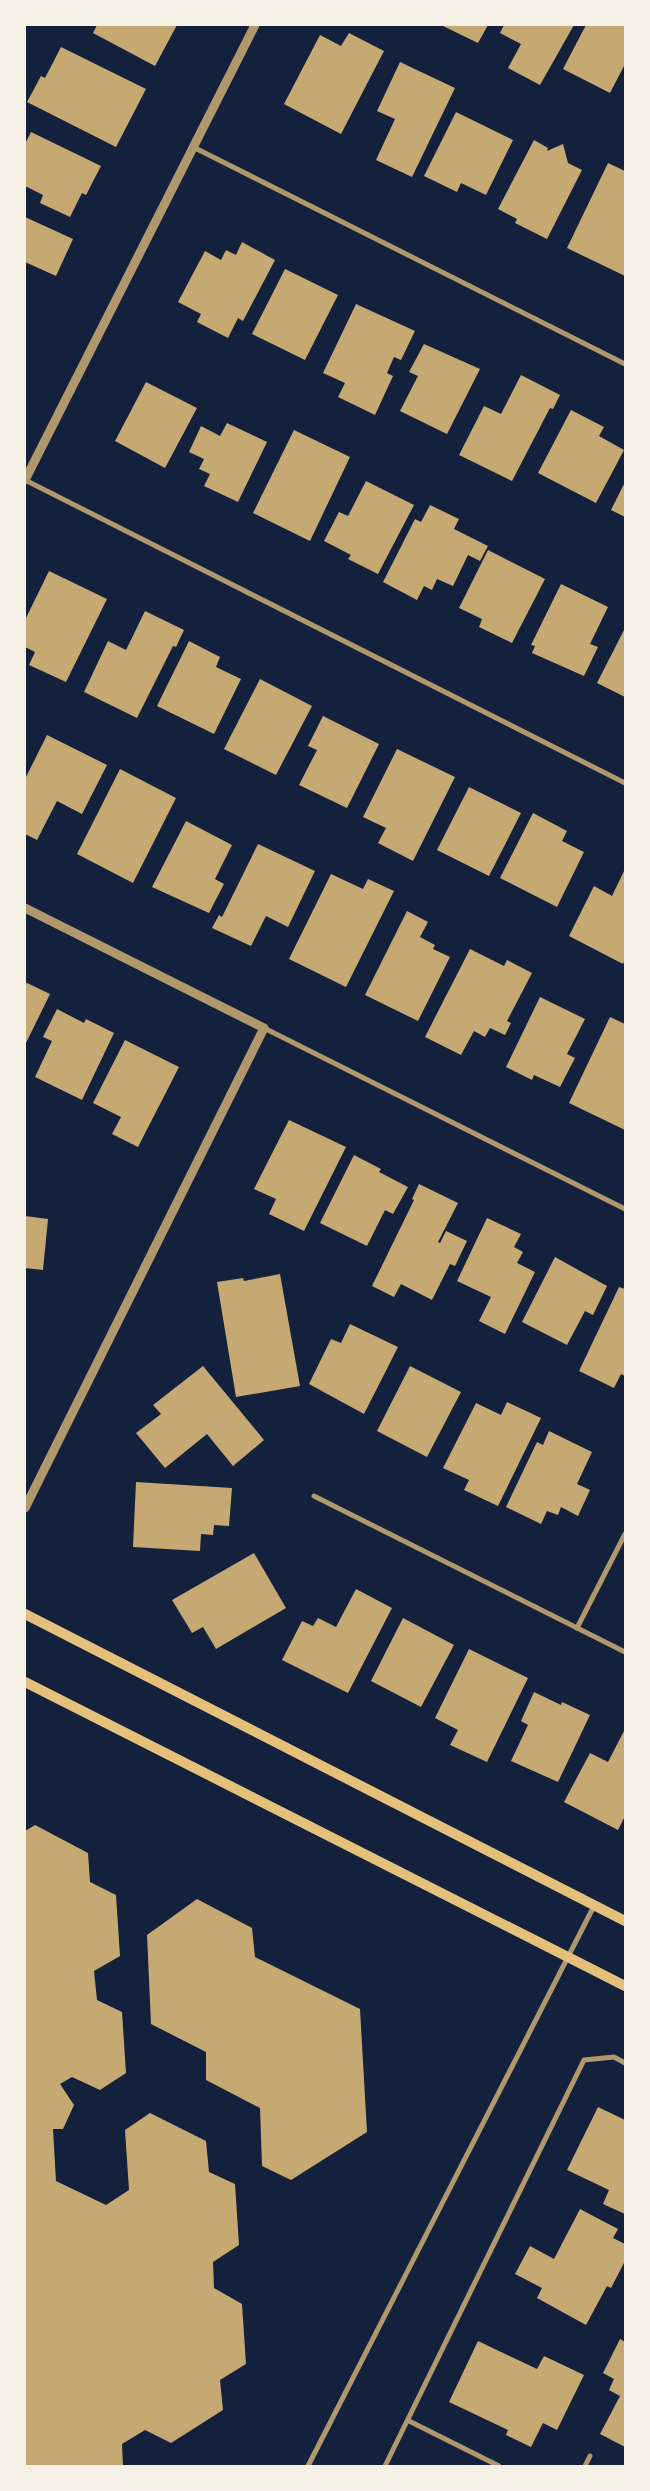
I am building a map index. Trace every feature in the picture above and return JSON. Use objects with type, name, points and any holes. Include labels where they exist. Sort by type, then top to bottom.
[{"type":"main road","points":[[25,1614],[625,1921]]},
{"type":"main road","points":[[25,1682],[625,1986]]},
{"type":"street","points":[[255,25],[25,480],[625,783]]},
{"type":"street","points":[[194,147],[625,364]]},
{"type":"street","points":[[25,908],[625,1209]]},
{"type":"street","points":[[25,1508],[264,1028]]},
{"type":"street","points":[[314,1496],[625,1652]]},
{"type":"street","points":[[577,1628],[625,1534]]},
{"type":"street","points":[[308,2466],[594,1906]]},
{"type":"street","points":[[385,2466],[409,2421],[584,2060],[614,2057],[625,2063]]},
{"type":"street","points":[[409,2421],[499,2466]]},
{"type":"street","points":[[585,2466],[590,2456]]},
{"type":"building","points":[[97,25],[177,25],[155,66],[93,33]]},
{"type":"building","points":[[441,25],[488,25],[478,43]]},
{"type":"building","points":[[504,25],[574,25],[540,85],[508,68],[521,44],[500,33]]},
{"type":"building","points":[[586,25],[625,25],[625,64],[610,93],[563,69]]},
{"type":"building","points":[[349,33],[384,51],[341,134],[284,104],[320,35],[341,46]]},
{"type":"building","points":[[61,47],[146,89],[116,147],[27,102],[41,76],[45,78]]},
{"type":"building","points":[[400,62],[455,88],[412,177],[376,160],[395,119],[377,111]]},
{"type":"building","points":[[456,112],[513,140],[486,195],[461,183],[457,192],[424,176]]},
{"type":"building","points":[[31,132],[101,166],[86,195],[82,193],[70,217],[40,203],[43,195],[25,186],[25,144]]},
{"type":"building","points":[[534,140],[548,148],[547,151],[563,144],[568,163],[582,170],[547,239],[515,223],[517,219],[498,209]]},
{"type":"building","points":[[608,163],[625,171],[625,276],[567,248]]},
{"type":"building","points":[[25,217],[73,239],[56,276],[25,262]]},
{"type":"building","points":[[242,242],[275,260],[243,321],[238,318],[228,338],[197,322],[201,314],[178,302],[205,251],[221,260],[226,250],[236,255]]},
{"type":"building","points":[[285,269],[338,295],[305,360],[252,334]]},
{"type":"building","points":[[356,304],[415,331],[401,360],[394,357],[387,373],[393,376],[375,415],[338,397],[345,383],[323,373]]},
{"type":"building","points":[[424,344],[480,369],[447,434],[400,411],[418,376],[409,372]]},
{"type":"building","points":[[521,375],[560,395],[553,409],[550,408],[512,481],[459,455],[484,406],[501,414]]},
{"type":"building","points":[[146,382],[197,408],[165,468],[115,441]]},
{"type":"building","points":[[571,410],[604,427],[599,436],[624,450],[596,503],[538,473]]},
{"type":"building","points":[[227,423],[267,442],[238,502],[204,486],[210,474],[199,469],[204,459],[189,452],[201,426],[220,436]]},
{"type":"building","points":[[294,430],[350,457],[310,541],[253,513]]},
{"type":"building","points":[[366,481],[414,505],[378,574],[348,559],[351,555],[324,541],[339,512],[348,516]]},
{"type":"building","points":[[625,482],[625,517],[611,510]]},
{"type":"building","points":[[430,505],[459,519],[454,529],[488,546],[480,561],[468,555],[453,586],[437,579],[432,590],[424,586],[417,600],[383,582],[415,519],[421,522]]},
{"type":"building","points":[[488,550],[545,579],[512,643],[479,627],[482,619],[459,608]]},
{"type":"building","points":[[49,571],[107,599],[66,682],[29,665],[35,652],[25,647],[25,620]]},
{"type":"building","points":[[561,584],[608,607],[590,644],[598,647],[584,676],[532,653],[535,646],[531,645]]},
{"type":"building","points":[[145,611],[184,630],[176,647],[173,646],[137,718],[84,692],[108,641],[126,650]]},
{"type":"building","points":[[625,628],[625,697],[597,683]]},
{"type":"building","points":[[189,641],[220,657],[216,667],[241,679],[214,734],[157,706]]},
{"type":"building","points":[[260,679],[312,706],[276,775],[224,749]]},
{"type":"building","points":[[323,716],[379,744],[347,808],[299,785],[317,750],[308,746]]},
{"type":"building","points":[[47,735],[107,765],[82,814],[57,801],[37,840],[25,834],[25,779]]},
{"type":"building","points":[[397,749],[455,777],[413,861],[378,843],[386,828],[363,817]]},
{"type":"building","points":[[120,769],[176,798],[133,883],[77,854]]},
{"type":"building","points":[[469,787],[521,813],[489,876],[437,850]]},
{"type":"building","points":[[533,813],[567,831],[562,841],[584,852],[557,907],[500,878]]},
{"type":"building","points":[[186,821],[232,845],[215,879],[224,884],[209,913],[152,887]]},
{"type":"building","points":[[258,844],[315,871],[288,927],[266,916],[251,946],[212,928],[219,915],[222,917]]},
{"type":"building","points":[[625,869],[625,959],[623,964],[569,936],[594,886],[612,896]]},
{"type":"building","points":[[331,874],[363,889],[368,879],[394,891],[346,987],[289,959]]},
{"type":"building","points":[[407,911],[428,922],[420,937],[435,945],[433,949],[450,957],[418,1021],[365,995]]},
{"type":"building","points":[[470,949],[504,966],[507,960],[532,973],[507,1021],[511,1023],[505,1035],[490,1028],[485,1037],[474,1031],[461,1055],[425,1037]]},
{"type":"building","points":[[25,982],[50,994],[25,1045]]},
{"type":"building","points":[[540,997],[585,1019],[567,1054],[575,1058],[560,1087],[534,1075],[532,1080],[506,1067]]},
{"type":"building","points":[[57,1009],[84,1023],[86,1019],[114,1033],[82,1100],[35,1077],[52,1041],[43,1037]]},
{"type":"building","points":[[610,1017],[625,1024],[625,1130],[569,1103]]},
{"type":"building","points":[[125,1040],[179,1067],[138,1147],[112,1134],[121,1117],[93,1103]]},
{"type":"building","points":[[289,1120],[346,1147],[304,1231],[269,1214],[276,1199],[254,1189]]},
{"type":"building","points":[[354,1155],[381,1169],[379,1172],[408,1187],[393,1214],[385,1210],[367,1246],[320,1223]]},
{"type":"building","points":[[419,1184],[458,1203],[438,1242],[440,1243],[446,1231],[467,1241],[455,1266],[450,1264],[432,1300],[401,1284],[394,1297],[372,1286],[414,1200],[412,1199]]},
{"type":"building","points":[[25,1216],[48,1219],[43,1270],[25,1268]]},
{"type":"building","points":[[487,1218],[521,1234],[514,1247],[523,1252],[517,1263],[535,1272],[505,1334],[479,1321],[491,1297],[457,1281]]},
{"type":"building","points":[[555,1257],[607,1286],[593,1315],[585,1311],[567,1345],[522,1322]]},
{"type":"building","points":[[280,1274],[300,1386],[236,1397],[217,1282],[243,1278],[244,1281]]},
{"type":"building","points":[[619,1287],[625,1289],[625,1376],[621,1374],[614,1388],[579,1371]]},
{"type":"building","points":[[350,1324],[398,1347],[364,1414],[309,1384],[331,1339],[341,1343]]},
{"type":"building","points":[[203,1366],[264,1440],[233,1466],[207,1434],[165,1468],[136,1433],[161,1414],[153,1405]]},
{"type":"building","points":[[410,1366],[461,1392],[427,1457],[377,1431]]},
{"type":"building","points":[[507,1402],[541,1418],[498,1506],[464,1490],[469,1480],[443,1468],[476,1403],[501,1415]]},
{"type":"building","points":[[549,1431],[592,1452],[577,1484],[590,1490],[578,1516],[561,1507],[558,1515],[547,1511],[541,1524],[506,1507],[537,1442],[543,1445]]},
{"type":"building","points":[[136,1482],[232,1488],[229,1526],[214,1525],[213,1535],[201,1534],[200,1551],[133,1547]]},
{"type":"building","points":[[254,1553],[286,1608],[216,1649],[203,1627],[192,1633],[172,1600]]},
{"type":"building","points":[[356,1589],[392,1608],[348,1693],[282,1660],[302,1621],[313,1626],[318,1618],[336,1627]]},
{"type":"building","points":[[403,1618],[454,1645],[421,1707],[371,1681]]},
{"type":"building","points":[[469,1649],[528,1678],[487,1762],[450,1745],[458,1730],[435,1718]]},
{"type":"building","points":[[534,1692],[561,1705],[562,1702],[590,1715],[558,1782],[511,1761],[528,1725],[521,1721]]},
{"type":"building","points":[[625,1729],[625,1816],[618,1830],[564,1802],[590,1753],[608,1762]]},
{"type":"building","points":[[35,1825],[88,1853],[90,1882],[116,1895],[120,1956],[94,1971],[97,2000],[122,2012],[126,2073],[100,2090],[72,2077],[60,2084],[74,2105],[63,2129],[53,2129],[56,2181],[106,2205],[129,2190],[125,2130],[150,2113],[206,2141],[209,2172],[235,2184],[239,2245],[213,2262],[214,2288],[242,2304],[246,2364],[220,2380],[223,2410],[171,2443],[145,2430],[122,2444],[123,2466],[25,2466],[25,1831]]},
{"type":"building","points":[[197,1899],[252,1928],[255,1957],[360,2009],[367,2132],[291,2180],[262,2166],[260,2108],[206,2080],[206,2052],[151,2024],[147,1935]]},
{"type":"building","points":[[598,2107],[625,2120],[625,2214],[603,2204],[609,2190],[567,2170]]},
{"type":"building","points":[[580,2209],[618,2229],[613,2238],[625,2244],[625,2261],[611,2288],[607,2286],[586,2325],[537,2298],[542,2288],[515,2274],[530,2246],[554,2259]]},
{"type":"building","points":[[620,2339],[625,2342],[625,2447],[600,2434],[620,2396],[609,2390],[614,2379],[603,2373]]},
{"type":"building","points":[[478,2341],[537,2369],[544,2356],[584,2375],[557,2430],[543,2423],[531,2447],[506,2435],[508,2430],[449,2402]]}]
